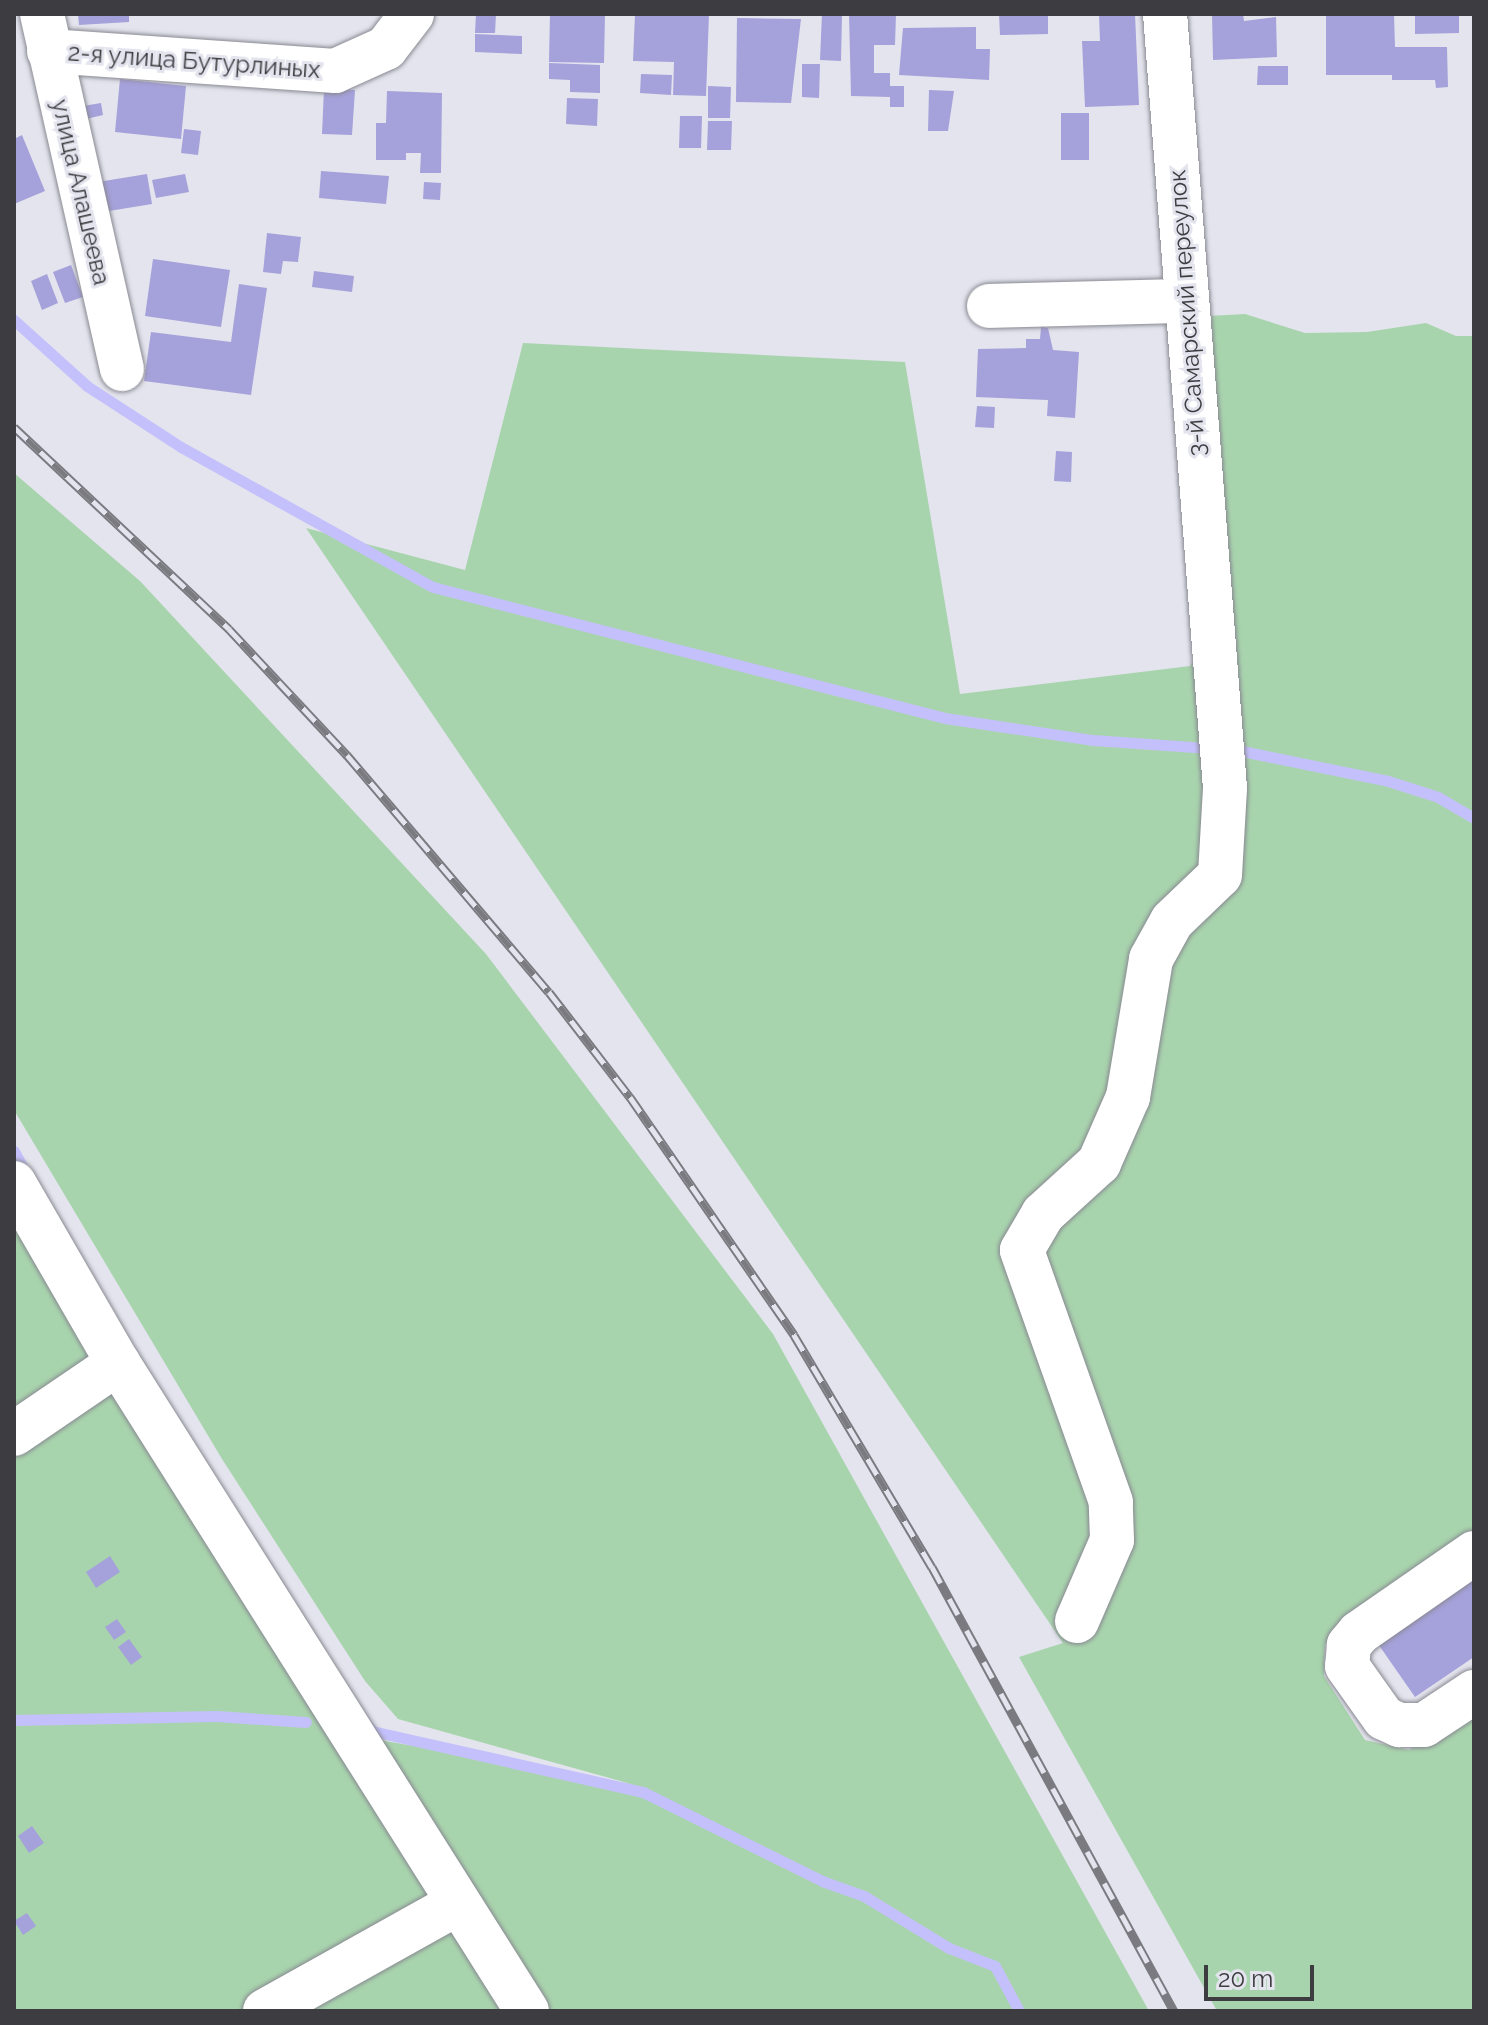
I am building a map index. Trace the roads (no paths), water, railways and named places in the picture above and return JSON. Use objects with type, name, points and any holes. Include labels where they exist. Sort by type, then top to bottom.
[{"type":"street","name":"2-я улица Бутурлиных","points":[[45,33],[335,71],[386,48],[412,14]]},
{"type":"street","name":"3-й Самарский переулок","points":[[1077,1621],[1112,1540],[1111,1502],[1022,1250],[1043,1214],[1099,1163],[1128,1097],[1151,959],[1172,921],[1220,875],[1225,788],[1165,14]]},
{"type":"street","name":"улица Алашеева","points":[[45,33],[122,369]]},
{"type":"street","points":[[989,306],[1186,301]]},
{"type":"street","points":[[14,1183],[118,1363],[527,2011]]},
{"type":"street","points":[[14,1434],[118,1363]]},
{"type":"street","points":[[1474,1553],[1359,1633],[1349,1645],[1347,1666],[1384,1718],[1399,1725],[1424,1725],[1474,1692]]},
{"type":"street","points":[[265,2011],[458,1903]]},
{"type":"waterway","points":[[14,320],[87,386],[181,447],[433,587],[945,718],[1093,740],[1206,748]]},
{"type":"waterway","points":[[1242,751],[1388,781],[1438,797],[1474,818]]},
{"type":"waterway","points":[[14,1151],[27,1175]]},
{"type":"waterway","points":[[14,1720],[216,1716],[306,1722]]},
{"type":"waterway","points":[[366,1724],[372,1731],[643,1792],[822,1881],[864,1896],[949,1948],[995,1966],[1019,2011]]},
{"type":"railway","points":[[14,427],[229,629],[347,755],[549,992],[630,1097],[794,1335],[932,1567],[1174,2011]]}]
